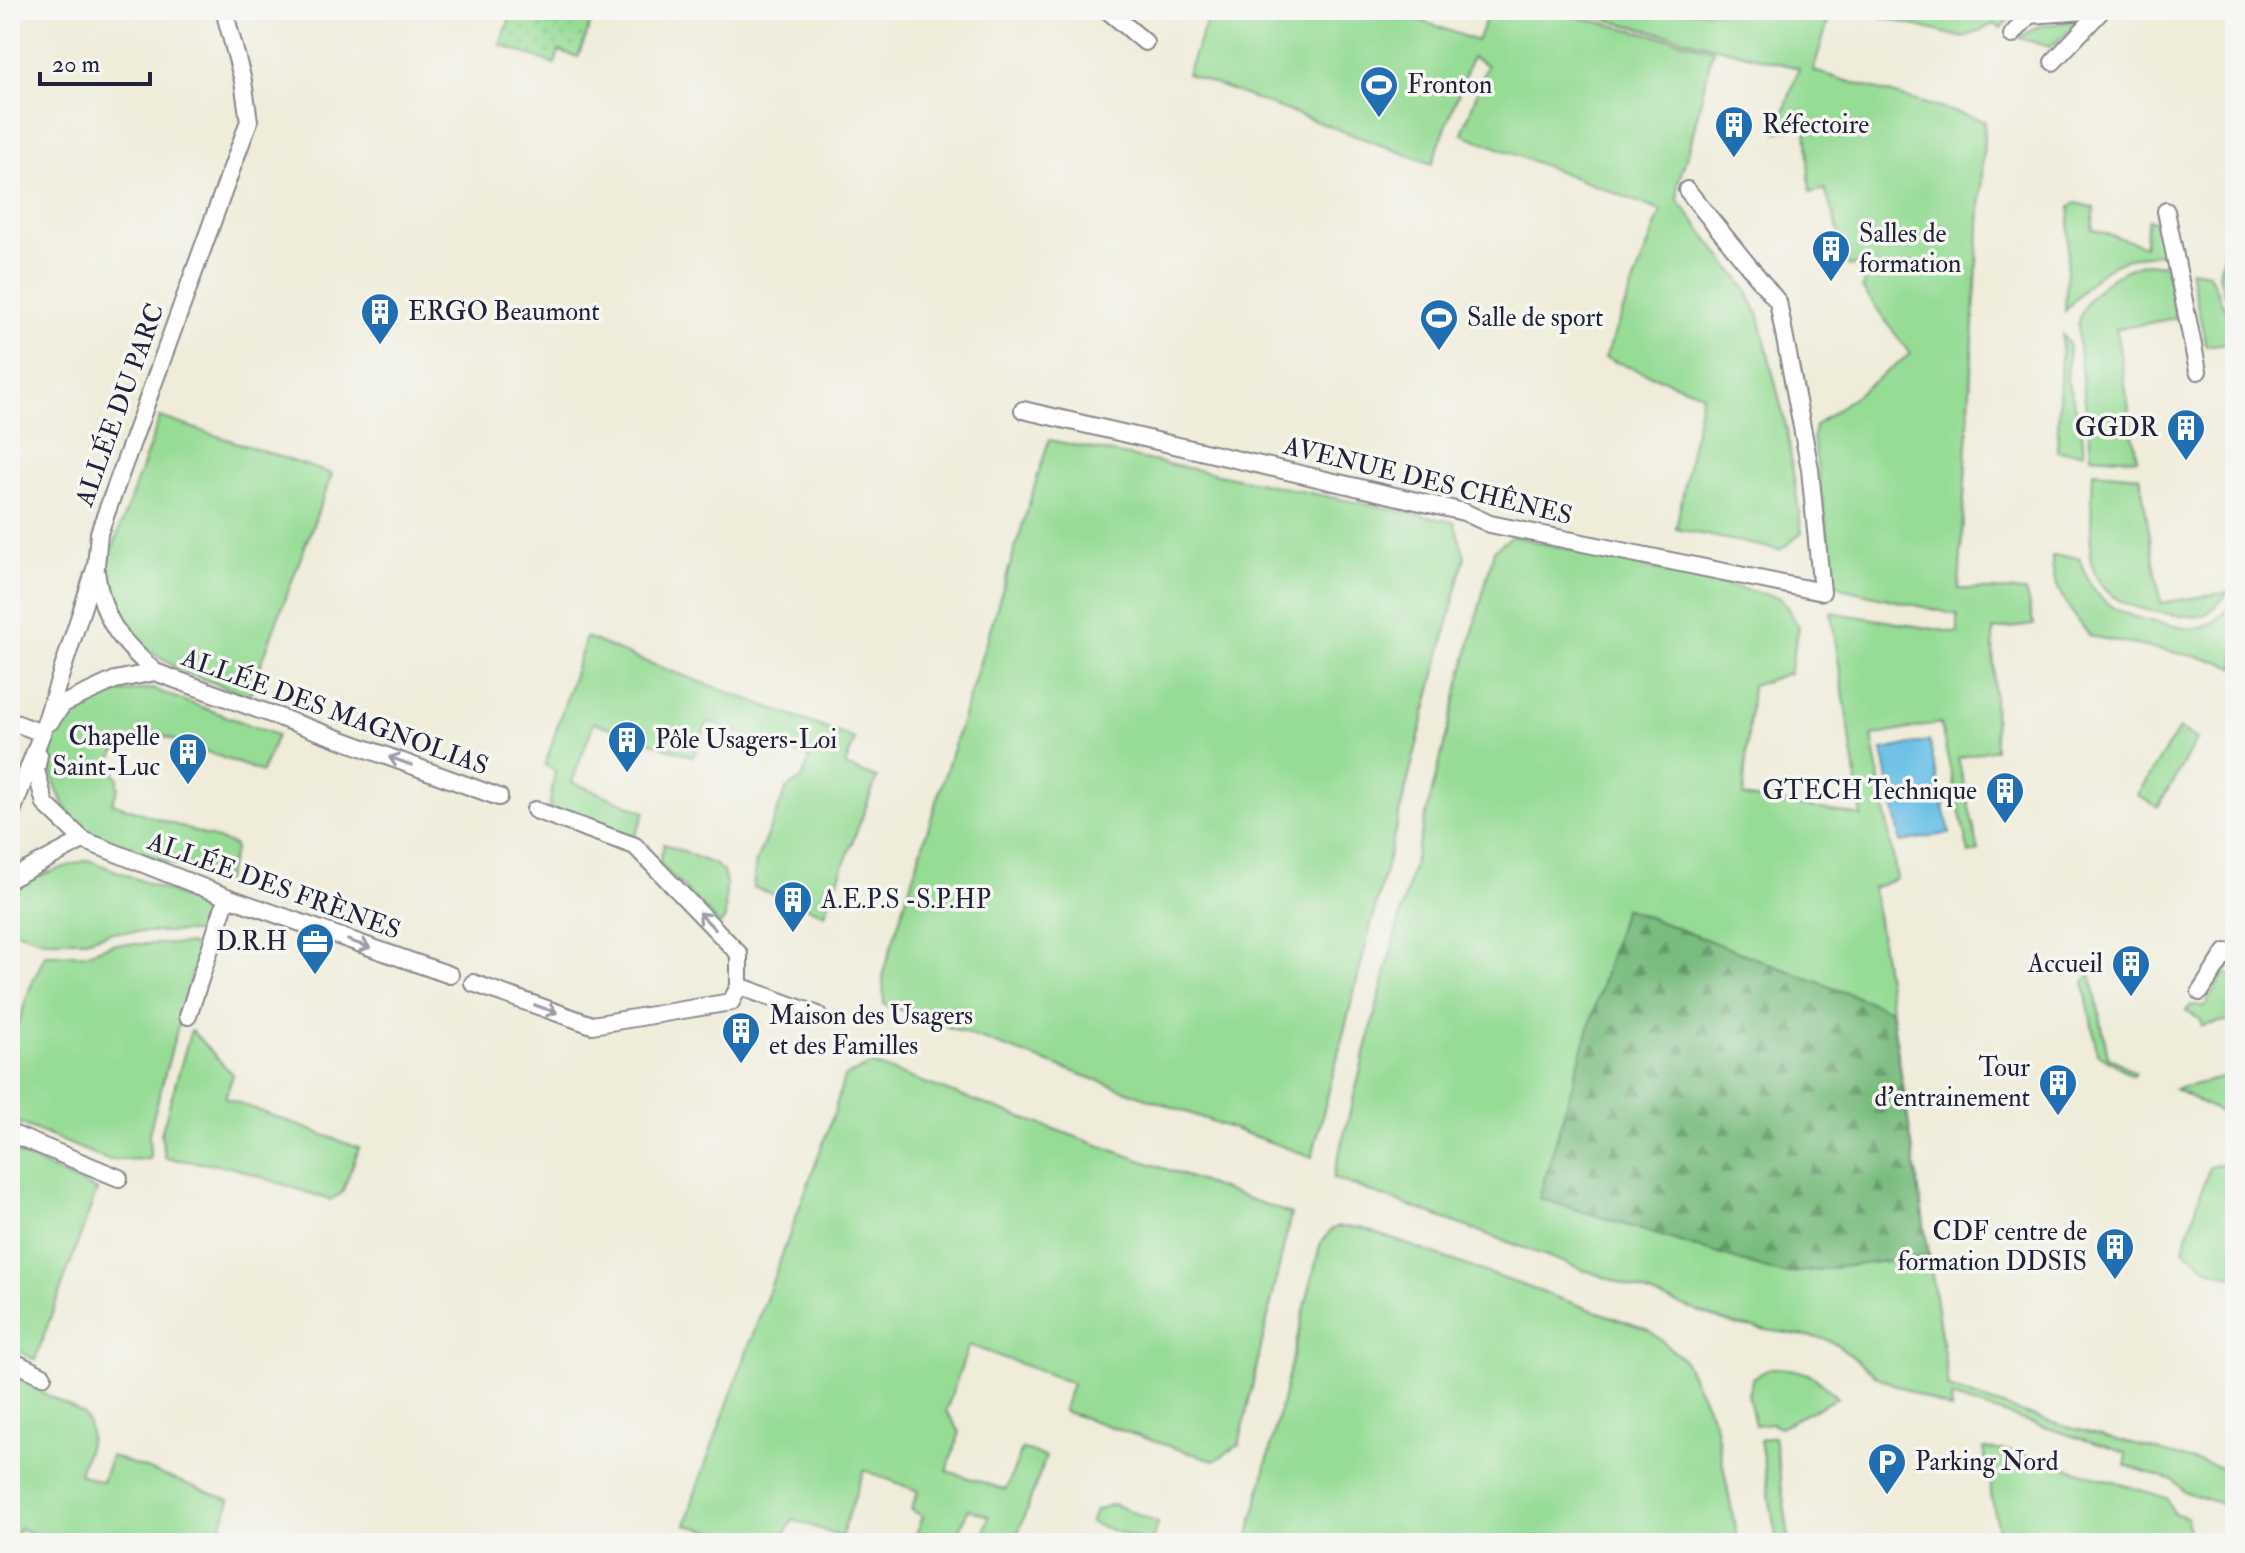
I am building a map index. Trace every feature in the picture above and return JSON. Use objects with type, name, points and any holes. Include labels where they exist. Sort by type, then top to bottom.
[{"type":"lane","name":"ALLÉE DU PARC","points":[[10,817],[42,733],[96,566],[99,533],[249,121],[243,81],[224,10]]},
{"type":"lane","points":[[1107,10],[1145,42]]},
{"type":"lane","points":[[2012,35],[2029,15],[2101,10]]},
{"type":"lane","points":[[2053,62],[2101,10]]},
{"type":"lane","name":"AVENUE DES CHÊNES","points":[[1023,410],[1464,512],[1490,524],[1822,592],[1810,469],[1778,302],[1687,190]]},
{"type":"lane","points":[[2166,211],[2198,371]]},
{"type":"lane","points":[[96,566],[100,601],[123,643],[155,672]]},
{"type":"lane","points":[[10,879],[83,840],[45,804],[36,770],[42,733],[63,704],[115,680],[155,672]]},
{"type":"lane","name":"ALLÉE DES MAGNOLIAS","points":[[155,672],[499,797]]},
{"type":"lane","points":[[10,721],[42,733]]},
{"type":"lane","points":[[473,983],[592,1025],[731,1002],[739,986],[739,954],[635,846],[535,810]]},
{"type":"lane","name":"ALLÉE DES FRÈNES","points":[[83,840],[259,909],[450,975]]},
{"type":"lane","points":[[188,1016],[227,897]]},
{"type":"lane","points":[[2200,992],[2226,952]]},
{"type":"lane","points":[[739,986],[818,1015]]},
{"type":"lane","points":[[10,1133],[119,1178]]},
{"type":"lane","points":[[10,1360],[43,1376]]},
{"type":"green space","points":[[513,10],[579,10],[593,18],[578,57],[559,51],[555,64],[500,45]]},
{"type":"green space","points":[[1211,10],[1392,10],[1477,41],[1489,10],[1548,10],[1713,49],[1678,183],[1678,200],[1747,290],[1759,316],[1787,431],[1802,533],[1780,550],[1676,529],[1702,394],[1605,358],[1661,211],[1462,134],[1487,65],[1472,57],[1432,164],[1187,74]]},
{"type":"green space","points":[[1569,10],[1831,12],[1813,71],[1985,121],[1959,589],[2025,591],[2034,625],[1993,630],[1995,749],[1958,758],[1979,851],[1969,854],[1940,723],[1872,736],[1897,879],[1873,888],[1949,1388],[2060,1425],[2235,1471],[2235,1508],[2184,1492],[2174,1480],[2126,1466],[2126,1453],[1951,1397],[1952,1410],[1877,1377],[1838,1345],[1825,1339],[1735,1325],[1333,1178],[1494,550],[1512,536],[1781,598],[1799,627],[1789,673],[1752,686],[1743,797],[1862,816],[1831,612],[1958,633],[1958,615],[1844,589],[1835,582],[1813,437],[1815,426],[1910,354],[1862,288],[1865,285],[1855,265],[1849,266],[1825,189],[1810,193],[1806,125],[1777,132],[1799,68]]},
{"type":"green space","points":[[1945,10],[2017,10],[2001,28],[1994,24],[1964,38],[1881,17]]},
{"type":"green space","points":[[2083,20],[2050,47],[2019,38],[2039,26]]},
{"type":"green space","points":[[2235,196],[2235,313],[2219,274]]},
{"type":"green space","points":[[2076,203],[2095,208],[2092,229],[2144,246],[2148,220],[2157,222],[2164,254],[2132,257],[2119,262],[2096,277],[2065,311],[2070,207]]},
{"type":"green space","points":[[2146,263],[2166,265],[2176,318],[2116,329],[2137,459],[2091,456],[2079,321],[2089,300],[2105,283],[2124,271]]},
{"type":"green space","points":[[2190,270],[2209,273],[2235,332],[2235,342],[2206,346]]},
{"type":"green space","points":[[2062,334],[2069,343],[2067,381],[2081,423],[2084,453],[2057,451]]},
{"type":"green space","points":[[160,417],[332,474],[249,696],[184,672],[142,647],[110,605],[107,564]]},
{"type":"green space","points":[[1049,440],[1454,522],[1465,556],[1312,1157],[884,1004],[883,973]]},
{"type":"green space","points":[[2093,472],[2140,476],[2161,603],[2229,592],[2216,606],[2193,617],[2141,609],[2109,593],[2094,572],[2090,557]]},
{"type":"green space","points":[[2052,556],[2079,557],[2092,587],[2100,597],[2121,612],[2149,621],[2197,628],[2216,620],[2235,602],[2235,668],[2218,661],[2090,636],[2058,589]]},
{"type":"green space","points":[[586,637],[855,739],[845,766],[877,778],[825,914],[753,887],[756,861],[787,788],[802,779],[810,758],[708,722],[693,757],[594,722],[572,782],[645,812],[634,838],[549,808],[555,771],[545,765]]},
{"type":"green space","points":[[152,689],[277,735],[262,772],[141,728],[131,747],[119,748],[112,759],[119,787],[112,803],[234,845],[225,881],[97,839],[74,819],[57,789],[50,756],[52,741],[66,717],[100,698]]},
{"type":"green space","points":[[2179,729],[2197,739],[2158,807],[2137,795]]},
{"type":"green space","points":[[664,844],[716,865],[723,872],[726,884],[725,918],[720,925],[659,863]]},
{"type":"green space","points":[[88,860],[201,904],[204,914],[198,932],[112,932],[85,940],[43,940],[10,929],[9,902],[14,891],[44,874]]},
{"type":"green space","points":[[1624,908],[1891,1010],[1929,1256],[1783,1274],[1539,1198]]},
{"type":"green space","points":[[113,944],[189,944],[199,948],[149,1133],[150,1159],[108,1160],[10,1119],[10,1023],[18,1025],[45,955],[85,954]]},
{"type":"green space","points":[[2225,972],[2235,978],[2235,1019],[2202,1026],[2201,1020],[2186,1011],[2191,1005],[2205,1007]]},
{"type":"green space","points":[[2091,973],[2108,1056],[2136,1073],[2133,1076],[2097,1053],[2084,982]]},
{"type":"green space","points":[[191,1030],[233,1075],[225,1098],[359,1148],[342,1193],[330,1200],[231,1167],[165,1158],[161,1134]]},
{"type":"green space","points":[[872,1064],[1291,1214],[1239,1445],[1214,1461],[1063,1411],[1072,1383],[969,1345],[946,1411],[960,1432],[947,1471],[1006,1490],[1022,1449],[1046,1457],[1014,1543],[981,1543],[989,1516],[968,1509],[957,1538],[963,1543],[913,1543],[923,1516],[911,1510],[918,1491],[864,1470],[841,1537],[793,1519],[781,1543],[763,1543],[686,1525],[834,1113],[844,1077]]},
{"type":"green space","points":[[2231,1076],[2235,1090],[2235,1120],[2175,1089]]},
{"type":"green space","points":[[10,1150],[97,1190],[35,1360],[10,1346]]},
{"type":"green space","points":[[2235,1155],[2235,1277],[2210,1270],[2183,1249],[2209,1167]]},
{"type":"green space","points":[[1337,1227],[1361,1228],[1649,1330],[1684,1360],[1715,1423],[1738,1543],[1247,1543],[1321,1242]]},
{"type":"green space","points":[[1771,1368],[1808,1374],[1837,1398],[1780,1427],[1771,1423],[1755,1425],[1748,1394],[1753,1378]]},
{"type":"green space","points":[[10,1375],[83,1414],[90,1437],[79,1474],[102,1482],[111,1456],[230,1500],[215,1543],[34,1543],[37,1535],[19,1528],[14,1543],[10,1543]]},
{"type":"green space","points":[[1774,1437],[1790,1543],[1777,1543],[1760,1440]]},
{"type":"green space","points":[[1983,1449],[2012,1451],[2167,1498],[2174,1514],[2187,1517],[2190,1543],[2000,1543]]},
{"type":"green space","points":[[1113,1504],[1158,1523],[1151,1543],[1090,1523],[1096,1510]]},
{"type":"water","points":[[1929,741],[1950,833],[1901,842],[1882,750]]},
{"type":"place","name":"Fronton","points":[[1379,119]]},
{"type":"place","name":"Réfectoire","points":[[1734,159]]},
{"type":"place","name":"Salles de formation","points":[[1831,283]]},
{"type":"place","name":"ERGO Beaumont","points":[[380,346]]},
{"type":"place","name":"Salle de sport","points":[[1439,352]]},
{"type":"place","name":"GGDR","points":[[2186,462]]},
{"type":"place","name":"Pôle Usagers-Loi","points":[[627,774]]},
{"type":"place","name":"Chapelle Saint-Luc","points":[[188,786]]},
{"type":"place","name":"GTECH Technique","points":[[2005,825]]},
{"type":"place","name":"A.E.P.S -S.P.HP","points":[[793,934]]},
{"type":"place","name":"D.R.H","points":[[315,976]]},
{"type":"place","name":"Accueil","points":[[2131,998]]},
{"type":"place","name":"Maison des Usagers et des Familles","points":[[741,1065]]},
{"type":"place","name":"Tour d'entrainement","points":[[2058,1117]]},
{"type":"place","name":"CDF centre de formation DDSIS","points":[[2115,1281]]},
{"type":"place","name":"Parking Nord","points":[[1887,1496]]}]
